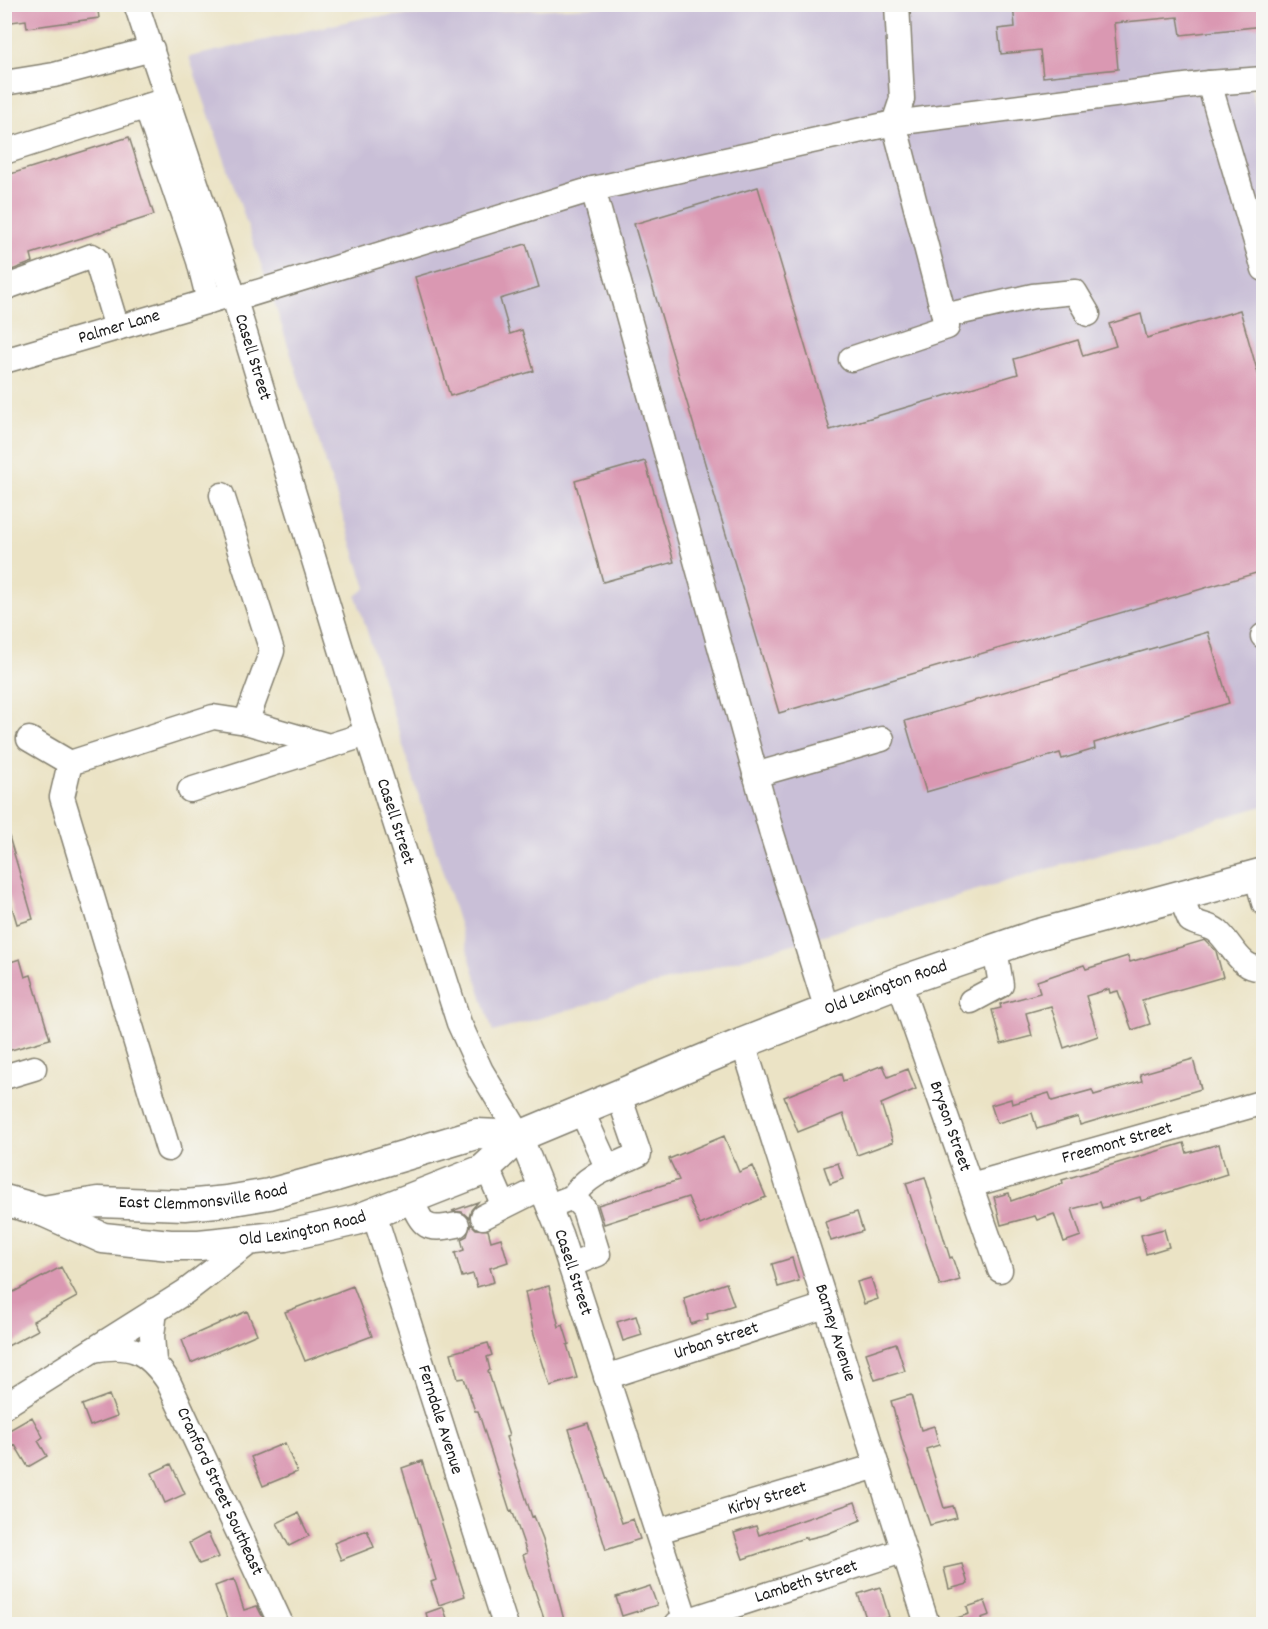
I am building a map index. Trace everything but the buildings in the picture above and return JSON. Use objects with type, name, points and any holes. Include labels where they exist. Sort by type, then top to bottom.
[{"type":"main road","name":"Old Lexington Road","points":[[254,1239],[285,1236],[374,1214],[487,1167],[520,1136],[582,1112],[742,1043],[899,982],[1036,935],[1180,896],[1261,883]]},
{"type":"main road","name":"Old Lexington Road","points":[[362,1169],[477,1134],[520,1136]]},
{"type":"main road","name":"East Clemmonsville Road","points":[[43,1211],[98,1202],[165,1205],[227,1201],[269,1194],[362,1169]]},
{"type":"main road","points":[[254,1239],[271,1222],[308,1196],[362,1169]]},
{"type":"main road","name":"East Clemmonsville Road","points":[[4,1200],[43,1211],[103,1238],[140,1244],[200,1245],[254,1239]]},
{"type":"street","name":"Casell Street","points":[[136,4],[152,49],[157,102],[234,297],[367,734],[459,1023],[482,1071],[520,1136],[545,1197],[658,1530],[683,1624]]},
{"type":"street","points":[[851,359],[947,327],[894,123],[902,99],[897,4]]},
{"type":"street","points":[[4,83],[54,75],[152,49]]},
{"type":"street","name":"Palmer Lane","points":[[4,361],[209,301],[234,297],[593,189],[894,123],[1209,83],[1263,79]]},
{"type":"street","points":[[1209,83],[1263,269]]},
{"type":"street","points":[[4,152],[157,102],[209,301]]},
{"type":"street","points":[[593,189],[755,776],[827,1010]]},
{"type":"street","points":[[4,288],[92,256],[96,259],[117,328]]},
{"type":"street","points":[[944,316],[1033,296],[1075,292],[1088,314]]},
{"type":"street","points":[[222,495],[272,651],[246,722]]},
{"type":"street","points":[[29,740],[70,763],[213,717],[246,722],[330,746]]},
{"type":"street","points":[[190,790],[367,734]]},
{"type":"street","points":[[755,776],[882,739]]},
{"type":"street","points":[[70,763],[62,797],[168,1149]]},
{"type":"street","points":[[1180,896],[1190,920],[1218,932],[1243,962],[1252,968],[1263,967]]},
{"type":"street","points":[[971,1001],[1001,985],[995,950]]},
{"type":"street","name":"Bryson Street","points":[[899,982],[1000,1270]]},
{"type":"street","name":"Barney Avenue","points":[[742,1043],[927,1624]]},
{"type":"street","points":[[4,1077],[34,1068]]},
{"type":"street","points":[[573,1197],[579,1187],[639,1154],[619,1096]]},
{"type":"street","name":"Freemont Street","points":[[971,1185],[1263,1101]]},
{"type":"street","points":[[582,1112],[608,1169]]},
{"type":"street","points":[[487,1167],[494,1211],[545,1197],[573,1197],[584,1209],[598,1254],[570,1266]]},
{"type":"street","points":[[411,1199],[420,1220],[426,1226],[434,1229],[456,1225]]},
{"type":"street","name":"Ferndale Avenue","points":[[374,1214],[505,1624]]},
{"type":"street","name":"Old Lexington Road","points":[[4,1406],[185,1292],[254,1239]]},
{"type":"street","name":"Urban Street","points":[[606,1377],[825,1306]]},
{"type":"street","points":[[154,1361],[152,1336],[155,1310]]},
{"type":"street","points":[[93,1350],[114,1346],[135,1351],[154,1361]]},
{"type":"street","name":"Cranford Street Southeast","points":[[154,1361],[168,1381],[281,1624]]},
{"type":"street","name":"Kirby Street","points":[[658,1530],[877,1466]]},
{"type":"street","name":"Lambeth Street","points":[[683,1624],[902,1551]]},
{"type":"shaded area","points":[[653,4],[1263,5],[1263,68],[1245,70],[1264,134],[1263,806],[493,1032],[356,596],[366,588],[275,305],[189,57],[368,17]]}]
